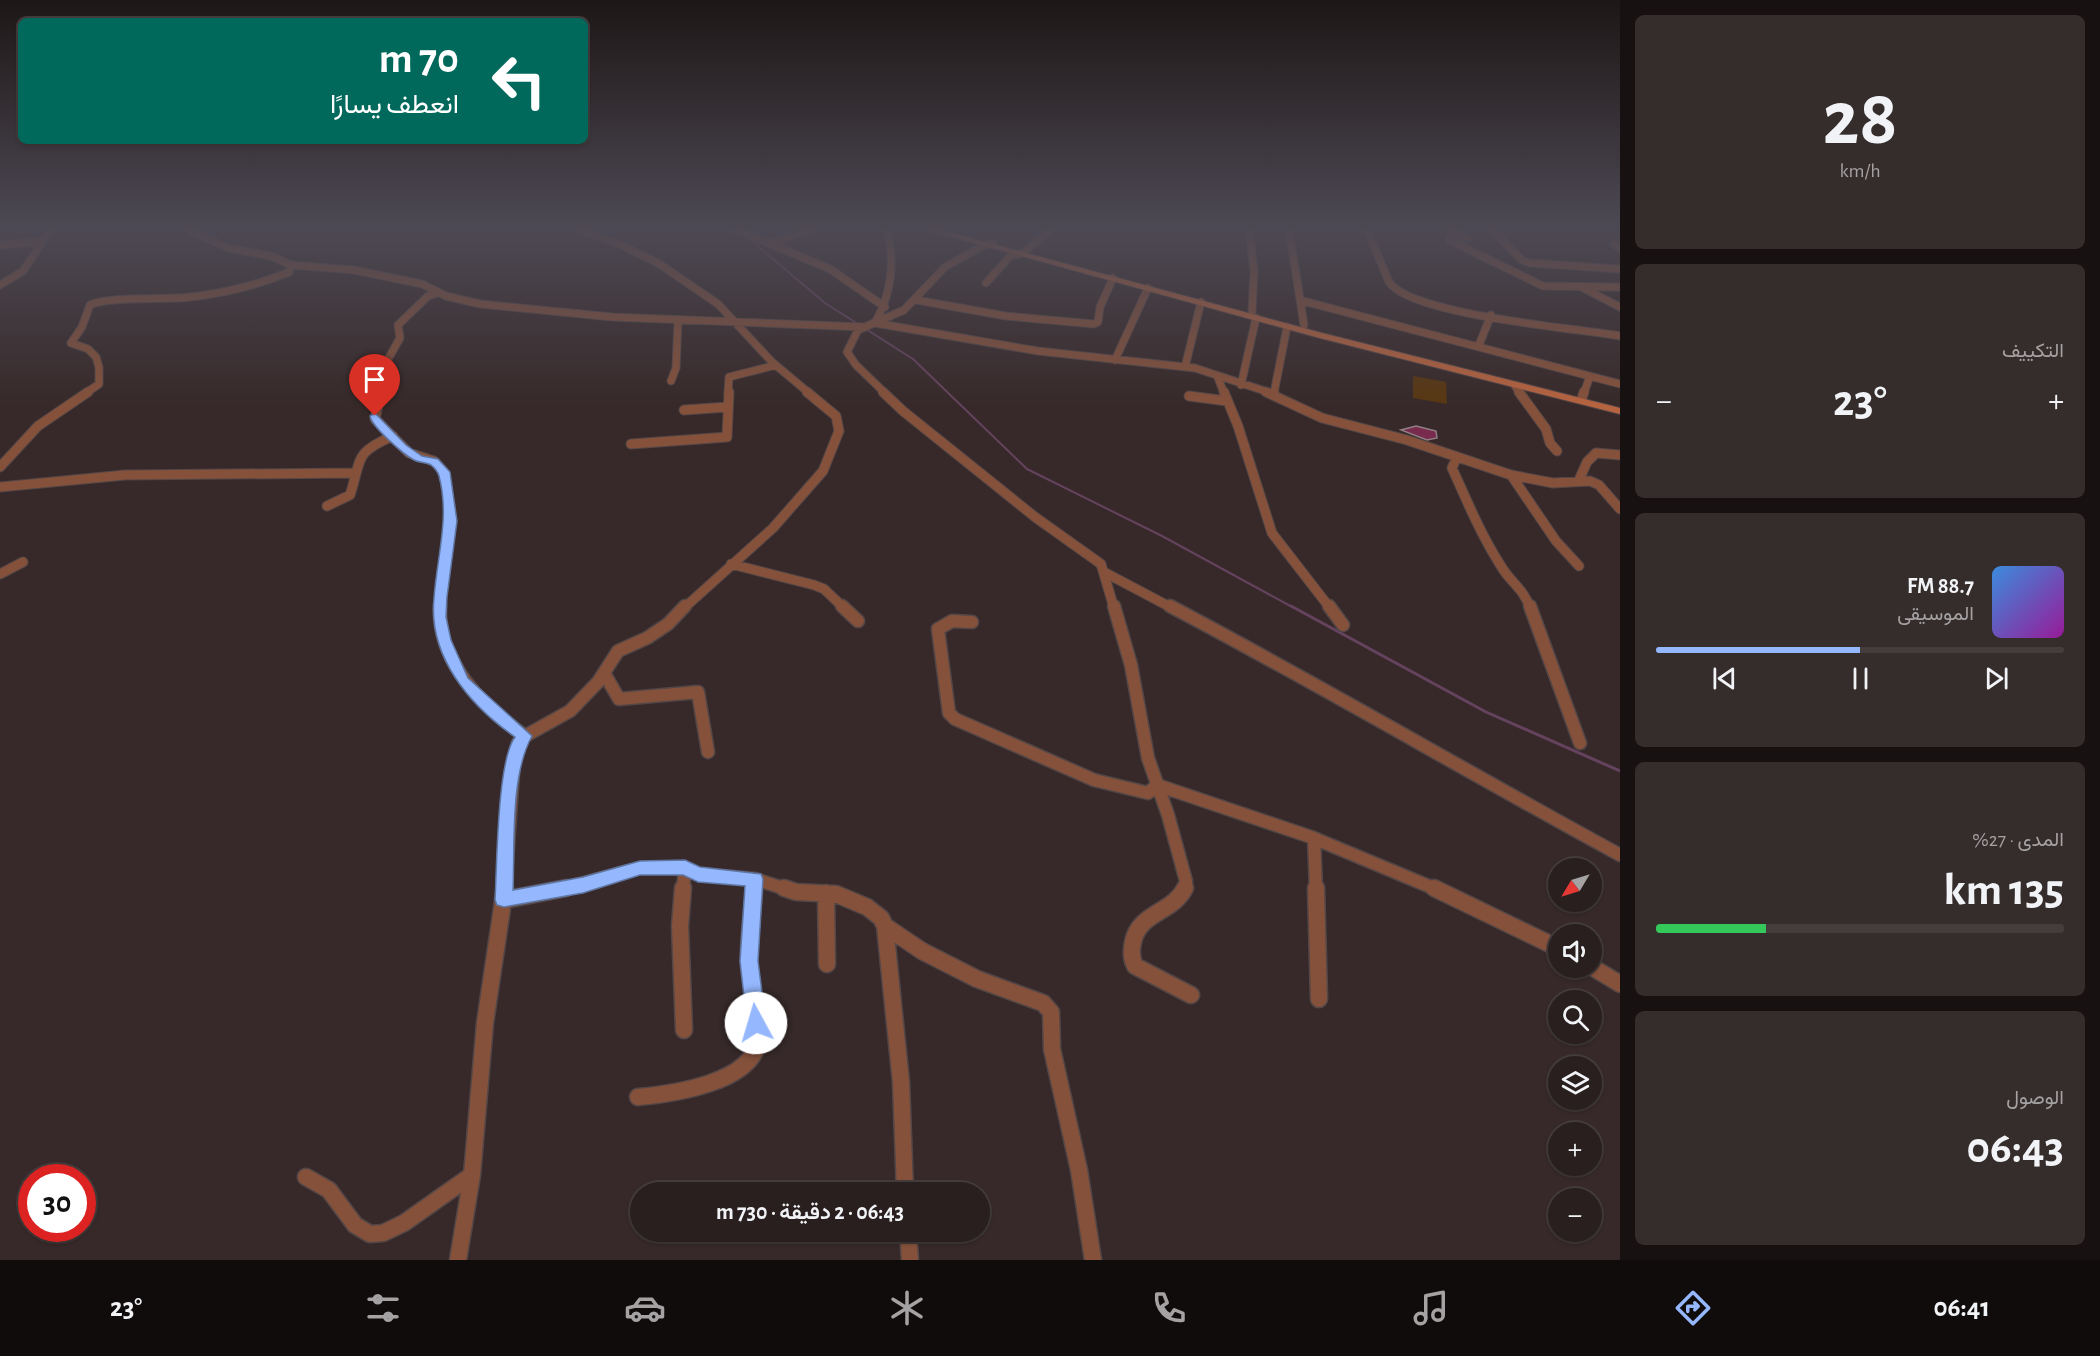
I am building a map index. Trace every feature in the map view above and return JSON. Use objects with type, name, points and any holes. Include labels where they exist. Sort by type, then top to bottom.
[{"type":"main road","points":[[1148,288],[1255,315]]},
{"type":"main road","points":[[1155,288],[1285,324],[1620,409]]},
{"type":"main road","points":[[1285,324],[1304,325],[1320,332],[1515,386],[1620,409]]},
{"type":"street","points":[[0,467],[38,426],[99,384],[100,369],[96,357],[87,349],[76,347],[71,343],[82,327],[90,305],[103,299],[147,301],[234,288]]},
{"type":"street","points":[[430,288],[480,304],[612,317],[864,327]]},
{"type":"street","points":[[458,1260],[472,1175],[485,1023],[504,900],[512,767],[518,743],[525,736],[570,711],[604,673],[618,651],[659,631],[773,528],[812,487],[829,460],[839,431],[836,416],[776,365],[733,323],[718,304],[696,288]]},
{"type":"street","points":[[857,288],[885,307]]},
{"type":"street","points":[[874,323],[885,307],[889,288]]},
{"type":"street","points":[[926,288],[900,313],[858,330],[847,349],[856,365],[903,411],[1035,517],[1095,557],[1104,572],[1131,665],[1148,758],[1168,815],[1186,889],[1182,896],[1140,924],[1133,940],[1131,959],[1135,966],[1191,995]]},
{"type":"street","points":[[916,300],[1006,316],[1094,324],[1098,322],[1100,307],[1109,288]]},
{"type":"street","points":[[1115,360],[1148,288]]},
{"type":"street","points":[[1241,386],[1255,315],[1254,288]]},
{"type":"street","points":[[1299,288],[1303,301],[1304,325]]},
{"type":"street","points":[[1395,288],[1401,295],[1430,306],[1620,336]]},
{"type":"street","points":[[1583,288],[1620,307]]},
{"type":"street","points":[[438,292],[428,296],[398,325],[398,344],[387,361],[375,416],[376,422],[409,453],[419,459],[434,461],[444,472],[451,521],[439,617],[451,660],[469,688],[525,736]]},
{"type":"street","points":[[1303,301],[1479,345],[1620,384]]},
{"type":"street","points":[[1185,367],[1201,302]]},
{"type":"street","points":[[1479,345],[1491,315]]},
{"type":"street","points":[[671,381],[676,368],[678,320]]},
{"type":"street","points":[[874,323],[1038,351],[1198,369],[1241,386],[1274,394],[1322,417],[1407,440],[1511,475],[1553,483],[1580,480],[1599,485],[1620,509]]},
{"type":"street","points":[[1274,394],[1285,324]]},
{"type":"street","points":[[631,444],[727,437],[729,377],[776,365]]},
{"type":"street","points":[[1582,398],[1590,376]]},
{"type":"street","points":[[1218,378],[1272,532],[1343,625]]},
{"type":"street","points":[[1515,386],[1546,429],[1550,443],[1557,451]]},
{"type":"street","points":[[1192,407],[1188,392],[1227,401]]},
{"type":"street","points":[[684,410],[728,407]]},
{"type":"street","points":[[327,506],[350,495],[355,473],[365,450],[393,436]]},
{"type":"street","points":[[1580,480],[1587,462],[1596,453],[1620,455]]},
{"type":"street","points":[[1457,457],[1452,468],[1504,572],[1519,582],[1526,596],[1580,743]]},
{"type":"street","points":[[0,487],[125,475],[355,473]]},
{"type":"street","points":[[1511,475],[1556,541],[1579,566]]},
{"type":"street","points":[[0,574],[23,562]]},
{"type":"street","points":[[731,564],[824,589],[858,621]]},
{"type":"street","points":[[1104,572],[1286,667],[1422,747],[1620,855]]},
{"type":"street","points":[[972,622],[952,621],[938,630],[949,713],[955,719],[1094,780],[1148,793],[1157,785]]},
{"type":"street","points":[[604,673],[619,699],[698,692],[708,752]]},
{"type":"street","points":[[1157,785],[1220,803],[1314,838],[1456,898],[1548,943]]},
{"type":"street","points":[[1314,838],[1319,999]]},
{"type":"street","points":[[504,900],[583,885],[640,868],[685,868],[698,874],[754,879],[796,892],[826,893],[867,907],[881,918],[885,926],[901,1082],[906,1182]]},
{"type":"street","points":[[684,1030],[680,926],[685,868]]},
{"type":"street","points":[[638,1097],[670,1095],[692,1090],[747,1063],[756,1050],[758,1040],[749,961],[754,879]]},
{"type":"street","points":[[826,893],[827,964]]},
{"type":"street","points":[[885,926],[921,951],[977,979],[1048,1006],[1051,1012],[1052,1049],[1080,1170],[1093,1260]]},
{"type":"street","points":[[1602,973],[1620,984]]},
{"type":"street","points":[[306,1178],[329,1190],[355,1225],[370,1234],[384,1233],[404,1223],[472,1175]]},
{"type":"street","points":[[909,1242],[910,1260]]},
{"type":"shaded area","points":[[1413,376],[1446,382],[1447,404],[1413,398]]},
{"type":"building","points":[[1416,426],[1436,431],[1437,438],[1427,440],[1401,430]]},
{"type":"waterway","points":[[807,288],[825,303],[913,359],[1027,469],[1162,536],[1294,608]]},
{"type":"waterway","points":[[1291,606],[1486,712],[1620,771]]},
{"type":"route","points":[[375,416],[376,422],[393,436],[402,448],[419,459],[434,461],[444,472],[451,521],[439,617],[451,660],[462,680],[483,702],[525,736],[518,743],[511,777],[504,900],[583,885],[640,868],[685,868],[698,874],[754,879],[749,961],[756,1023]]}]
